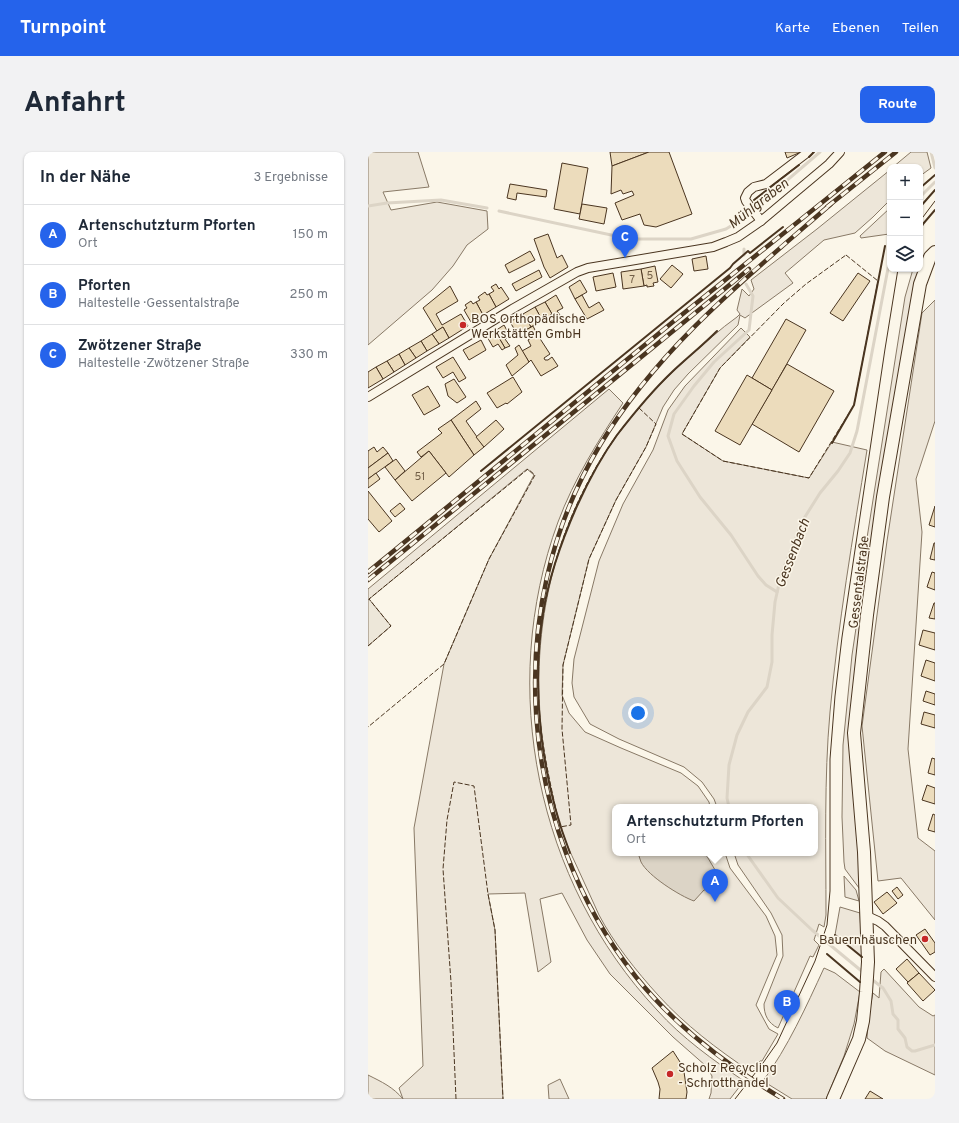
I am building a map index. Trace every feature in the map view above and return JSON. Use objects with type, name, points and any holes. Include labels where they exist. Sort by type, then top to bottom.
[{"type":"main road","name":"Gessentalstraße","points":[[833,1099],[859,1039],[863,1021],[867,987],[867,916],[864,852],[854,733],[867,615],[883,497],[920,284],[933,255]]},
{"type":"street","points":[[759,218],[745,198],[748,192],[754,187],[766,184],[808,152]]},
{"type":"street","points":[[368,397],[514,308],[578,272],[588,268],[713,246],[738,237],[759,218],[829,164],[840,152]]},
{"type":"street","points":[[867,916],[885,926],[935,977]]},
{"type":"shaded area","points":[[368,152],[418,152],[429,187],[383,192],[391,210],[437,202],[487,211],[488,229],[467,245],[453,266],[432,290],[368,345]]},
{"type":"shaded area","points":[[911,152],[927,152],[931,168],[923,174],[923,164],[897,164]]},
{"type":"shaded area","points":[[887,172],[887,203],[855,233],[824,240],[785,273],[793,283],[745,318],[740,315],[738,325],[688,374],[674,390],[663,407],[646,447],[616,500],[589,559],[563,665],[562,695],[569,713],[585,732],[681,773],[698,786],[709,802],[709,804],[612,804],[612,856],[726,856],[730,868],[766,916],[775,936],[777,955],[756,1005],[769,1029],[778,1034],[762,1061],[760,1061],[751,1072],[702,1036],[668,1006],[634,967],[611,936],[599,915],[563,835],[556,812],[546,763],[540,720],[539,677],[541,635],[548,593],[559,552],[574,512],[593,474],[616,437],[650,395],[689,357],[740,314],[737,310],[742,289],[749,296],[754,289],[751,280]]},
{"type":"shaded area","points":[[887,211],[887,234],[861,238],[860,236]]},
{"type":"shaded area","points":[[912,272],[919,272],[855,684],[862,892],[845,869],[844,862],[842,817],[843,745],[864,557],[905,297]]},
{"type":"shaded area","points":[[935,300],[935,421],[916,479],[922,532],[908,749],[918,838],[935,851],[935,920],[901,878],[878,881],[862,726],[887,541],[922,313]]},
{"type":"shaded area","points":[[741,328],[750,337],[720,368],[682,434],[723,461],[809,478],[832,442],[867,450],[851,547],[830,712],[826,788],[826,915],[824,927],[819,924],[814,940],[819,945],[813,957],[810,956],[778,1028],[767,1018],[764,1004],[783,956],[782,935],[771,913],[738,865],[735,856],[818,856],[818,804],[716,804],[702,782],[684,767],[619,739],[590,724],[574,697],[572,683],[574,659],[599,561],[623,504],[653,450],[668,410],[685,386]]},
{"type":"shaded area","points":[[609,389],[623,403],[579,475],[564,506],[540,585],[531,650],[531,716],[540,780],[557,843],[582,903],[616,959],[657,1010],[677,1030],[709,1057],[744,1081],[730,1099],[709,1099],[711,1093],[712,1076],[706,1066],[673,1037],[610,974],[587,940],[562,893],[540,899],[551,962],[538,972],[525,893],[488,894],[495,930],[503,1099],[403,1099],[399,1088],[423,1066],[414,828],[444,664],[489,559],[534,475],[527,469],[368,600],[368,589]]},
{"type":"shaded area","points":[[369,599],[391,626],[368,646],[368,600]]},
{"type":"shaded area","points":[[639,856],[707,856],[721,880],[720,887],[704,890],[694,901],[681,895],[657,879],[641,862]]},
{"type":"shaded area","points":[[844,876],[856,890],[859,901],[845,897]]},
{"type":"shaded area","points":[[840,907],[860,913],[862,957],[835,935]]},
{"type":"shaded area","points":[[824,968],[835,973],[860,992],[854,1024],[844,1056],[826,1099],[792,1099],[763,1081],[789,1041]]},
{"type":"shaded area","points":[[884,969],[919,1007],[933,1016],[935,1015],[935,1075],[885,1051],[867,1038],[869,1012],[873,993],[879,998],[881,972]]},
{"type":"shaded area","points":[[368,1075],[391,1088],[403,1099],[368,1099]]},
{"type":"shaded area","points":[[560,1079],[569,1099],[549,1099],[548,1085]]},
{"type":"building","points":[[610,152],[649,152],[612,166]]},
{"type":"building","points":[[649,152],[669,152],[692,214],[656,227],[644,225],[640,214],[622,220],[615,203],[634,195],[632,191],[623,194],[621,190],[611,194],[612,166]]},
{"type":"building","points":[[785,152],[801,152],[787,158]]},
{"type":"building","points":[[562,163],[588,168],[580,214],[554,209]]},
{"type":"building","points":[[510,184],[547,190],[546,197],[517,193],[516,200],[507,198]]},
{"type":"building","points":[[582,204],[607,208],[604,224],[579,219]]},
{"type":"building","points":[[548,234],[557,258],[562,255],[568,267],[550,278],[544,267],[534,239]]},
{"type":"building","points":[[530,251],[535,260],[509,273],[505,265]]},
{"type":"building","points":[[706,256],[708,269],[694,271],[692,259]]},
{"type":"building","points":[[672,265],[683,274],[671,288],[660,279]]},
{"type":"building","points":[[655,266],[658,282],[653,283],[654,286],[644,286],[641,269]]},
{"type":"building","points":[[641,269],[644,286],[623,289],[621,272]]},
{"type":"building","points":[[539,270],[542,277],[516,291],[512,284]]},
{"type":"building","points":[[613,273],[616,287],[596,291],[593,277]]},
{"type":"building","points":[[858,273],[870,281],[843,321],[830,313]]},
{"type":"building","points":[[580,280],[587,292],[575,299],[569,287]]},
{"type":"building","points":[[496,284],[499,289],[501,287],[509,299],[496,307],[489,294],[494,291],[491,287]]},
{"type":"building","points":[[450,286],[458,301],[436,314],[442,325],[461,314],[468,326],[449,338],[443,327],[437,331],[423,308]]},
{"type":"building","points":[[485,292],[487,295],[489,294],[496,307],[483,315],[476,302],[480,300],[478,297]]},
{"type":"building","points":[[556,295],[563,308],[557,311],[560,315],[556,317],[553,313],[552,314],[545,302]]},
{"type":"building","points":[[582,295],[589,308],[599,302],[604,310],[587,319],[575,299]]},
{"type":"building","points":[[471,301],[473,304],[476,302],[483,315],[471,322],[464,310],[467,308],[465,305]]},
{"type":"building","points":[[545,302],[552,314],[550,315],[553,320],[548,322],[545,318],[542,320],[535,307]]},
{"type":"building","points":[[535,307],[542,320],[531,327],[523,314]]},
{"type":"building","points":[[523,314],[531,327],[518,335],[510,322]]},
{"type":"building","points":[[786,319],[806,330],[772,390],[752,378]]},
{"type":"building","points":[[504,325],[510,336],[505,339],[510,346],[505,348],[495,331]]},
{"type":"building","points":[[533,326],[537,334],[531,337],[526,330]]},
{"type":"building","points":[[443,327],[449,338],[439,344],[432,334]]},
{"type":"building","points":[[495,331],[505,348],[502,350],[498,344],[493,347],[486,335]]},
{"type":"building","points":[[432,334],[439,344],[427,351],[421,341]]},
{"type":"building","points":[[537,334],[550,354],[544,358],[545,360],[552,357],[558,366],[541,376],[531,360],[529,362],[522,351],[531,346],[528,340]]},
{"type":"building","points":[[481,340],[486,350],[469,360],[463,350]]},
{"type":"building","points":[[421,341],[427,351],[416,358],[409,348]]},
{"type":"building","points":[[519,345],[529,362],[512,376],[506,365],[518,355],[515,348]]},
{"type":"building","points":[[409,348],[416,358],[405,365],[399,354]]},
{"type":"building","points":[[399,354],[405,365],[394,372],[387,361]]},
{"type":"building","points":[[453,357],[466,378],[459,382],[453,372],[443,378],[436,367]]},
{"type":"building","points":[[387,361],[394,372],[383,379],[376,367]]},
{"type":"building","points":[[787,364],[834,391],[799,452],[752,424]]},
{"type":"building","points":[[376,367],[383,379],[368,388],[368,372]]},
{"type":"building","points":[[747,375],[772,390],[740,445],[715,431]]},
{"type":"building","points":[[513,377],[522,392],[507,404],[506,403],[497,408],[487,393]]},
{"type":"building","points":[[454,379],[466,397],[457,403],[448,396],[445,384]]},
{"type":"building","points":[[428,386],[440,406],[424,415],[412,395]]},
{"type":"building","points":[[476,401],[481,409],[466,421],[484,447],[474,455],[451,420]]},
{"type":"building","points":[[451,420],[474,455],[449,477],[429,451],[421,457],[417,452],[442,433],[438,429]]},
{"type":"building","points":[[496,420],[504,429],[484,447],[476,437]]},
{"type":"building","points":[[374,447],[377,452],[383,447],[388,453],[368,468],[368,451]]},
{"type":"building","points":[[429,451],[446,473],[412,501],[395,480]]},
{"type":"building","points":[[388,453],[393,461],[368,479],[368,468]]},
{"type":"building","points":[[396,459],[405,471],[395,480],[385,467]]},
{"type":"building","points":[[376,473],[380,479],[368,488],[368,479]]},
{"type":"building","points":[[368,491],[392,521],[379,532],[368,519]]},
{"type":"building","points":[[400,503],[405,509],[395,517],[390,511]]},
{"type":"building","points":[[935,506],[935,527],[929,525]]},
{"type":"building","points":[[935,543],[935,560],[930,559]]},
{"type":"building","points":[[932,572],[935,573],[935,590],[927,587]]},
{"type":"building","points":[[935,603],[935,619],[929,618]]},
{"type":"building","points":[[923,630],[935,633],[935,650],[919,645]]},
{"type":"building","points":[[926,660],[935,663],[935,681],[921,676]]},
{"type":"building","points":[[926,691],[935,694],[935,705],[923,701]]},
{"type":"building","points":[[924,712],[935,715],[935,728],[921,724]]},
{"type":"building","points":[[932,758],[935,759],[935,775],[928,773]]},
{"type":"building","points":[[927,785],[935,788],[935,804],[922,800]]},
{"type":"building","points":[[933,814],[935,815],[935,832],[928,830]]},
{"type":"building","points":[[897,887],[903,895],[898,899],[892,891]]},
{"type":"building","points":[[887,892],[897,903],[883,914],[874,902]]},
{"type":"building","name":"Bauernhäuschen","points":[[925,929],[935,943],[935,952],[930,955],[916,935]]},
{"type":"building","points":[[907,959],[919,973],[908,982],[896,969]]},
{"type":"building","points":[[919,973],[935,990],[923,1001],[907,983]]},
{"type":"building","name":"Scholz Recycling - Schrotthandel","points":[[673,1051],[684,1072],[687,1092],[686,1099],[659,1099],[660,1089],[652,1068]]},
{"type":"building","points":[[870,1091],[883,1099],[865,1099]]},
{"type":"waterway","name":"Mühlgraben","points":[[499,211],[630,239],[691,239],[726,229],[742,219],[820,152]]},
{"type":"waterway","name":"Gessenbach","points":[[931,152],[935,168]]},
{"type":"waterway","name":"Gessenbach","points":[[923,194],[935,182]]},
{"type":"waterway","name":"Mühlgraben","points":[[368,206],[387,203],[441,200],[487,208]]},
{"type":"waterway","points":[[744,249],[744,255]]},
{"type":"waterway","name":"Gessenbach","points":[[728,804],[727,798],[729,765],[737,735],[748,712],[767,687],[772,662],[772,635],[775,602],[781,575],[803,520],[820,493],[850,453],[857,431],[887,272]]},
{"type":"waterway","points":[[746,284],[753,296],[749,330],[714,362],[694,386],[674,414],[668,436],[677,461],[700,497],[731,535],[758,576],[766,585],[777,592]]},
{"type":"waterway","name":"Gessenbach","points":[[748,856],[778,898],[812,930],[864,973]]},
{"type":"waterway","name":"Gessenbach","points":[[870,978],[883,988],[891,1001],[893,1014],[898,1020],[898,1029],[905,1038],[907,1047],[912,1051],[915,1051],[935,1045]]},
{"type":"tram line","points":[[923,217],[935,201]]},
{"type":"tram line","points":[[735,1099],[777,1043],[815,961],[827,925],[830,891],[830,759],[835,696],[842,637],[898,272]]},
{"type":"railway","points":[[368,572],[674,321],[885,152]]},
{"type":"railway","points":[[827,207],[896,152]]},
{"type":"railway","points":[[783,1099],[723,1059],[668,1013],[636,977],[596,918],[566,854],[546,786],[536,716],[537,646],[547,576],[568,509],[600,445],[623,410],[676,345],[736,287],[831,204]]},
{"type":"railway","points":[[368,580],[749,269]]},
{"type":"fence","points":[[846,255],[878,281],[854,405],[809,478],[723,461],[682,434],[720,368],[784,303],[806,284],[846,255]]},
{"type":"fence","points":[[639,408],[656,424],[646,447],[616,500],[589,559],[563,665],[562,729],[571,825],[560,827],[550,783],[539,708],[538,672],[540,636],[546,601],[554,566],[566,531],[580,498],[597,466],[616,436],[639,408]]},
{"type":"fence","points":[[368,646],[391,626],[369,599],[528,469],[535,475],[489,559],[444,664],[368,727]]},
{"type":"fence","points":[[456,1099],[451,982],[443,869],[447,820],[454,782],[474,786],[488,894],[495,930],[503,1099]]},
{"type":"wall","points":[[809,157],[814,152]]},
{"type":"wall","points":[[754,200],[799,165]]},
{"type":"wall","points":[[923,185],[935,175]]},
{"type":"wall","points":[[923,204],[935,190]]},
{"type":"wall","points":[[923,224],[935,210]]},
{"type":"wall","points":[[481,471],[730,268],[748,251],[750,253],[783,227]]},
{"type":"wall","points":[[832,443],[854,405],[885,246]]},
{"type":"wall","points":[[570,853],[552,795],[541,734],[539,704],[538,673],[540,643],[543,613],[552,572],[577,506],[595,470],[611,443],[643,402],[657,387],[717,331]]},
{"type":"wall","points":[[835,935],[862,957]]},
{"type":"wall","points":[[827,954],[860,982]]},
{"type":"place","name":"Zwötzener Straße","points":[[625,258]]},
{"type":"place","name":"BOS Orthopädische Werkstätten GmbH","points":[[463,325]]},
{"type":"place","name":"Artenschutzturm Pforten","points":[[715,902]]},
{"type":"place","name":"Bauernhäuschen","points":[[925,939]]},
{"type":"place","name":"Pforten","points":[[787,1023]]},
{"type":"place","name":"Scholz Recycling - Schrotthandel","points":[[670,1074]]}]
